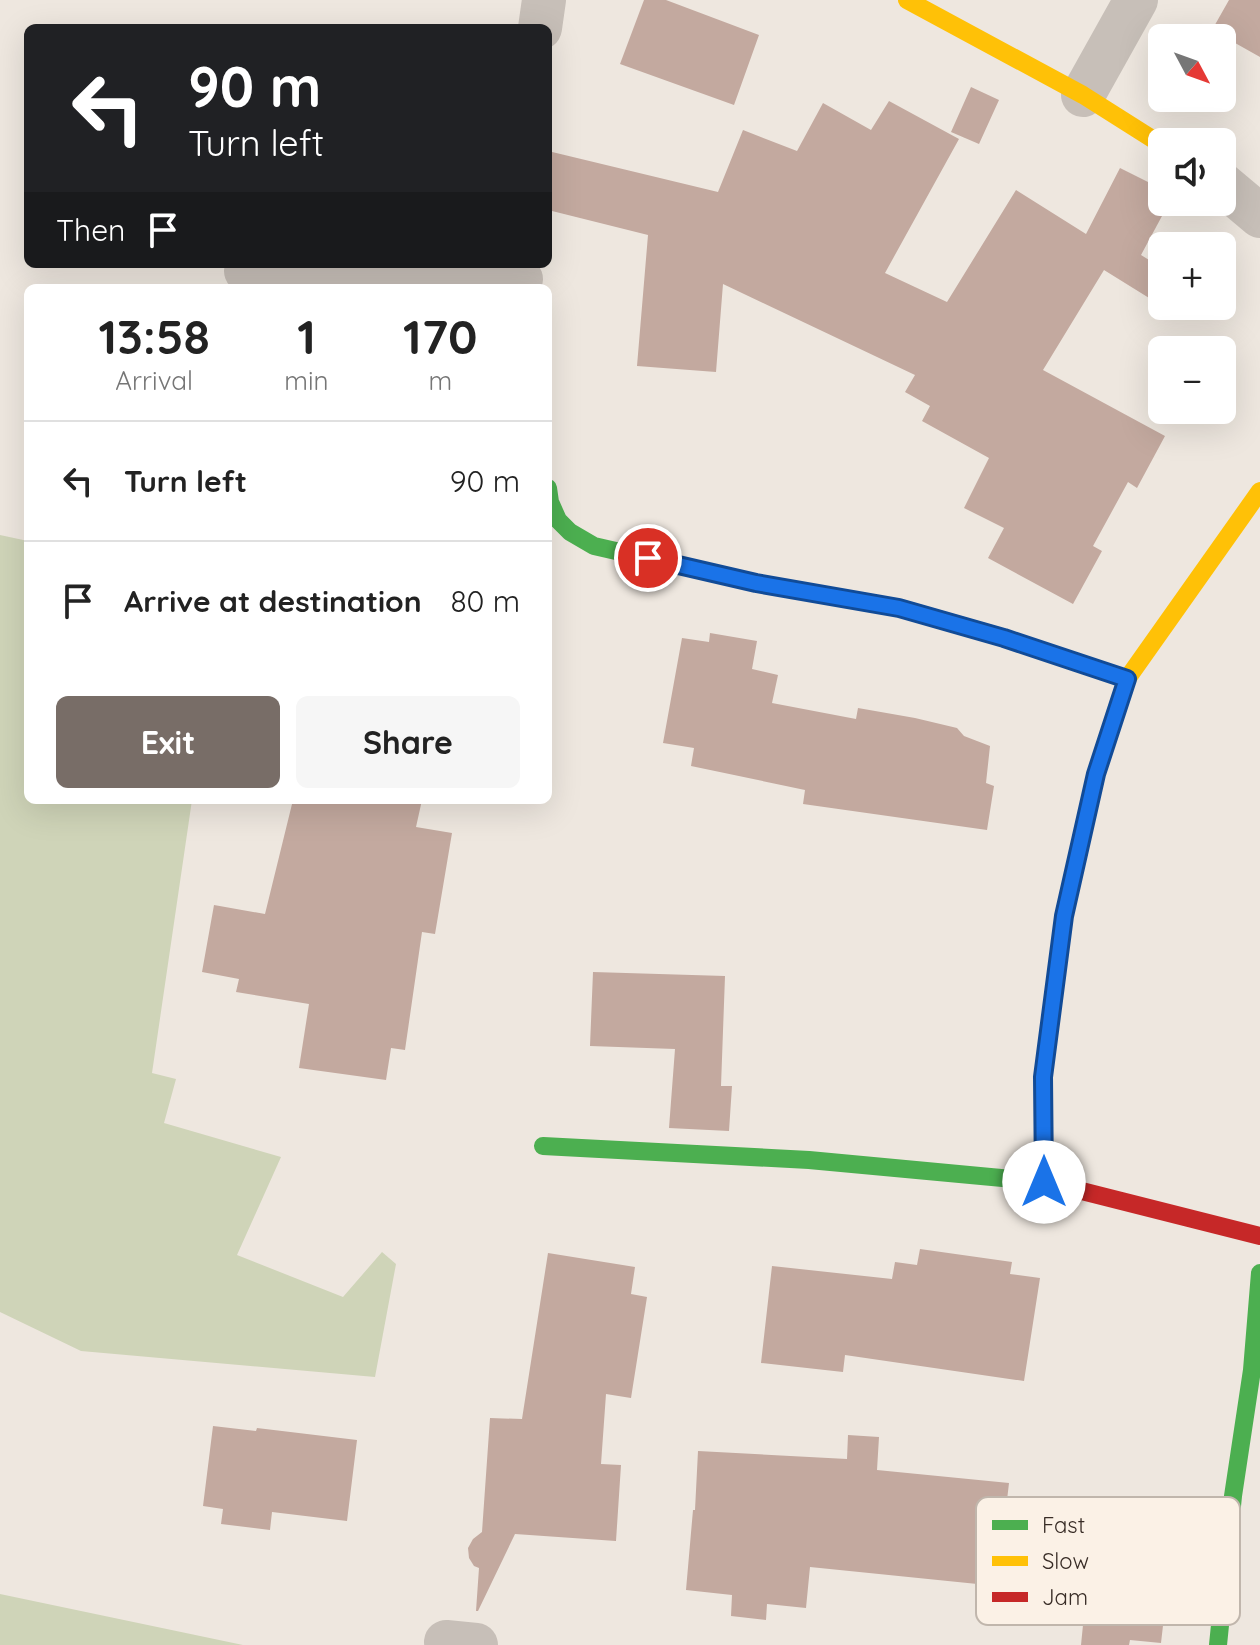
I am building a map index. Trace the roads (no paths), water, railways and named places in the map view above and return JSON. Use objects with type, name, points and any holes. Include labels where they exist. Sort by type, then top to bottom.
[{"type":"street","points":[[541,24],[544,0]]},
{"type":"street","points":[[907,0],[1083,95],[1148,136]]},
{"type":"street","points":[[1083,95],[1136,0]]},
{"type":"street","points":[[1236,196],[1260,216]]},
{"type":"street","points":[[246,271],[521,277]]},
{"type":"street","points":[[1044,1182],[1043,1077],[1064,916],[1096,774],[1127,679],[1260,491]]},
{"type":"street","points":[[552,506],[558,520],[570,532],[594,546]]},
{"type":"street","points":[[552,546],[594,546],[756,583],[899,608],[1004,638],[1127,679]]},
{"type":"street","points":[[543,1146],[809,1160],[1044,1182],[1260,1236]]},
{"type":"street","points":[[1233,1497],[1252,1370],[1260,1273]]},
{"type":"street","points":[[1218,1645],[1220,1625]]}]
